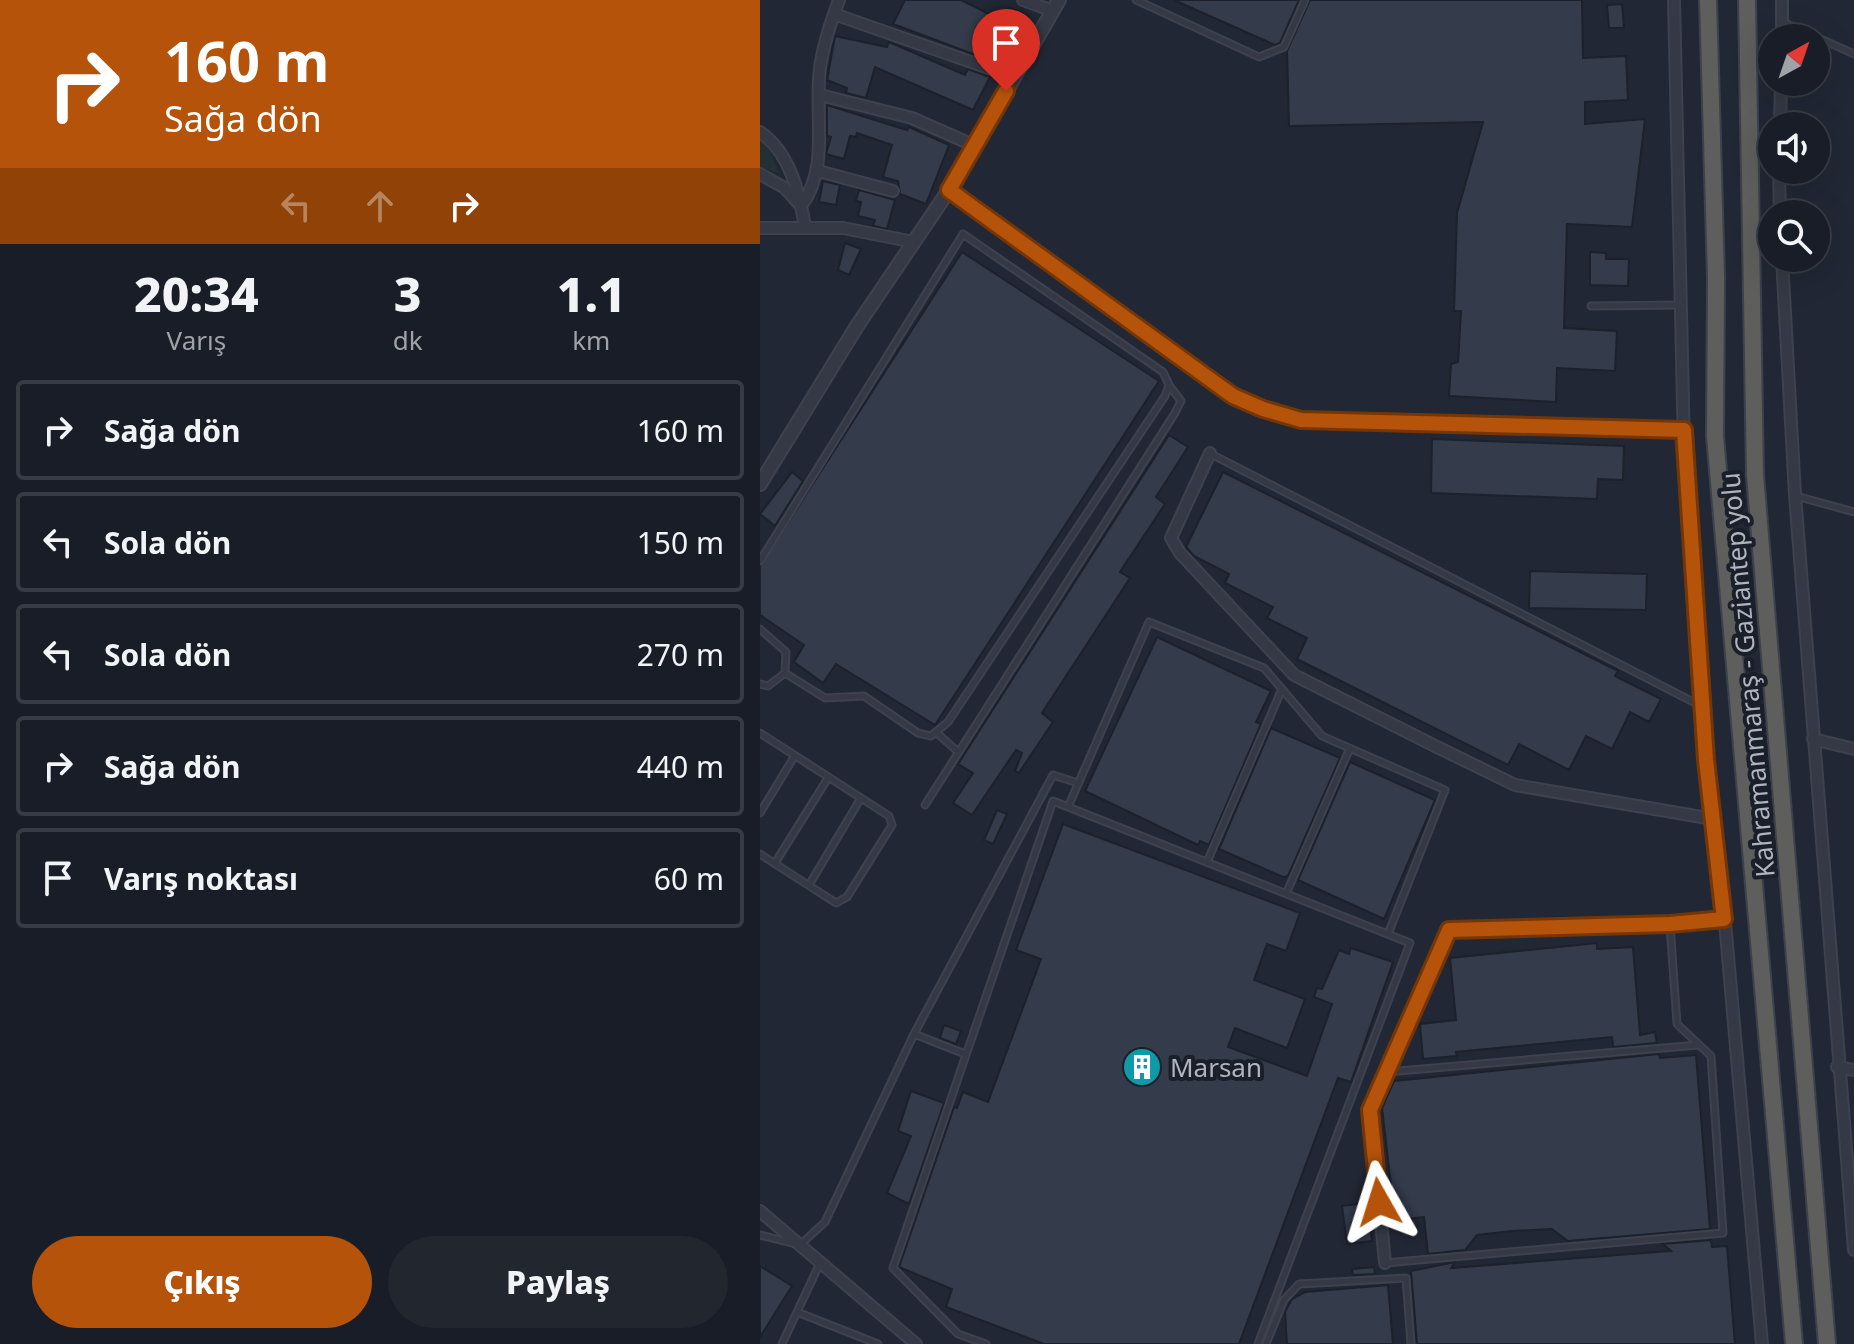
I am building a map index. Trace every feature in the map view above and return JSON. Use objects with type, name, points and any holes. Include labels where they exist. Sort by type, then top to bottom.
[{"type":"highway","name":"Kahramanmaraş - Gaziantep yolu","points":[[1708,0],[1716,278],[1715,436],[1794,1344]]},
{"type":"highway","name":"Kahramanmaraş - Gaziantep yolu","points":[[1747,0],[1755,475],[1827,1344]]},
{"type":"street","points":[[801,206],[810,194],[818,171],[818,78],[839,0]]},
{"type":"street","points":[[760,484],[857,326],[949,190],[1056,5],[1023,0]]},
{"type":"street","points":[[1674,0],[1684,430],[1703,707],[1762,1344]]},
{"type":"street","points":[[1782,0],[1782,21]]},
{"type":"street","points":[[834,14],[1014,77]]},
{"type":"street","points":[[820,95],[912,118],[973,145]]},
{"type":"street","points":[[760,132],[774,142],[785,160],[805,226]]},
{"type":"street","points":[[818,171],[893,191]]},
{"type":"street","points":[[760,174],[785,188],[801,206]]},
{"type":"street","points":[[949,190],[1233,396],[1263,409],[1301,420],[1684,430]]},
{"type":"street","points":[[760,228],[843,228],[914,242]]},
{"type":"street","points":[[1783,272],[1795,495],[1837,1067],[1854,1250]]},
{"type":"street","points":[[1210,453],[1171,538],[1180,553],[1294,675],[1515,785],[1713,819]]},
{"type":"street","points":[[1813,739],[1854,749]]},
{"type":"street","points":[[1385,1263],[1370,1110],[1449,930],[1670,924],[1724,919]]},
{"type":"street","points":[[1837,1067],[1854,1070]]},
{"type":"street","points":[[760,1211],[916,1344]]},
{"type":"lane","points":[[1136,0],[1259,57],[1284,47],[1305,0]]},
{"type":"lane","points":[[1782,21],[1854,54]]},
{"type":"lane","points":[[760,561],[963,234],[1163,372],[1181,401],[1175,413],[925,805]]},
{"type":"lane","points":[[1591,306],[1680,305]]},
{"type":"lane","points":[[785,673],[825,698],[864,696],[918,733],[931,736],[937,733],[948,722],[1165,396],[1169,385]]},
{"type":"lane","points":[[1210,453],[1703,707]]},
{"type":"lane","points":[[1795,495],[1854,512]]},
{"type":"lane","points":[[1068,807],[1149,622],[1264,668],[1322,736],[1445,790],[1388,934]]},
{"type":"lane","points":[[760,629],[786,652],[785,673],[768,686],[760,684]]},
{"type":"lane","points":[[1207,862],[1282,689]]},
{"type":"lane","points":[[937,733],[957,751]]},
{"type":"lane","points":[[760,854],[836,903],[843,901],[889,832],[889,816],[761,734]]},
{"type":"lane","points":[[1286,894],[1350,748]]},
{"type":"lane","points":[[760,813],[794,757]]},
{"type":"lane","points":[[760,1235],[800,1245],[825,1222],[914,1034],[1053,775],[1078,783]]},
{"type":"lane","points":[[775,863],[828,778]]},
{"type":"lane","points":[[809,885],[861,798]]},
{"type":"lane","points":[[986,1344],[958,1334],[893,1268],[1053,801],[1410,943],[1258,1344]]},
{"type":"lane","points":[[1385,1263],[1723,1233],[1711,1056],[1677,1024],[1670,924]]},
{"type":"lane","points":[[914,1034],[965,1054]]},
{"type":"lane","points":[[1387,1072],[1699,1045]]},
{"type":"lane","points":[[782,1344],[821,1262]]},
{"type":"lane","points":[[1266,1344],[1284,1300],[1299,1284],[1406,1278],[1411,1344]]},
{"type":"lane","points":[[797,1312],[878,1344]]},
{"type":"shaded area","points":[[760,140],[766,143],[780,174],[760,167]]},
{"type":"building","points":[[905,0],[961,0],[1011,25],[997,63],[893,24]]},
{"type":"building","points":[[1174,0],[1299,0],[1280,43],[1275,45]]},
{"type":"building","points":[[1310,0],[1582,0],[1583,58],[1626,56],[1628,100],[1585,102],[1585,124],[1645,119],[1632,227],[1567,224],[1564,328],[1617,331],[1615,371],[1557,368],[1556,402],[1449,396],[1451,364],[1458,362],[1461,311],[1454,311],[1457,213],[1483,122],[1289,126],[1287,51]]},
{"type":"building","points":[[1622,4],[1624,28],[1609,28],[1607,5]]},
{"type":"building","points":[[1010,8],[1029,16],[1024,28],[1006,19]]},
{"type":"building","points":[[835,36],[887,47],[889,42],[965,75],[968,69],[990,77],[973,110],[875,67],[866,98],[846,93],[847,88],[827,80]]},
{"type":"building","points":[[827,105],[907,130],[909,127],[949,145],[926,204],[900,194],[898,181],[883,177],[892,145],[857,133],[856,137],[850,136],[844,159],[826,154],[831,137],[827,136]]},
{"type":"building","points":[[823,181],[840,185],[836,205],[819,202]]},
{"type":"building","points":[[859,190],[895,200],[887,229],[873,226],[875,220],[858,216],[861,202],[856,201]]},
{"type":"building","points":[[845,243],[861,249],[849,275],[838,270]]},
{"type":"building","points":[[962,252],[1159,381],[935,725],[836,664],[823,683],[794,662],[804,645],[760,615],[760,566]]},
{"type":"building","points":[[1590,252],[1606,253],[1606,259],[1629,259],[1628,286],[1590,285]]},
{"type":"building","points":[[1169,435],[1188,447],[1156,497],[1165,504],[1120,572],[1130,578],[1042,713],[1053,722],[1019,773],[1015,771],[1022,753],[1016,750],[972,815],[953,803],[973,773],[958,764]]},
{"type":"building","points":[[1432,439],[1624,446],[1623,480],[1598,479],[1597,499],[1431,493]]},
{"type":"building","points":[[792,472],[803,481],[775,526],[760,514]]},
{"type":"building","points":[[1223,472],[1618,671],[1615,676],[1661,699],[1649,722],[1630,712],[1612,749],[1586,736],[1569,770],[1519,744],[1508,765],[1297,659],[1307,638],[1267,618],[1273,607],[1225,583],[1229,574],[1194,556],[1186,547]]},
{"type":"building","points":[[1530,571],[1647,574],[1646,610],[1529,608]]},
{"type":"building","points":[[1157,637],[1271,691],[1256,722],[1261,724],[1209,845],[1200,841],[1198,845],[1085,791]]},
{"type":"building","points":[[1271,728],[1340,758],[1288,876],[1283,877],[1219,849]]},
{"type":"building","points":[[1350,762],[1435,800],[1384,919],[1298,880]]},
{"type":"building","points":[[997,810],[1007,814],[993,844],[984,840]]},
{"type":"building","name":"Marsan","points":[[1063,824],[1300,913],[1286,951],[1267,944],[1254,980],[1305,999],[1287,1048],[1235,1028],[1228,1047],[1307,1076],[1332,1004],[1314,997],[1317,988],[1322,989],[1339,950],[1349,954],[1351,948],[1393,962],[1351,1082],[1338,1078],[1239,1344],[1044,1344],[946,1307],[952,1289],[899,1267],[954,1107],[957,1108],[963,1092],[988,1102],[1041,959],[1016,950]]},
{"type":"building","points":[[1597,943],[1597,949],[1633,947],[1640,1035],[1655,1032],[1657,1043],[1613,1047],[1612,1037],[1456,1052],[1457,1056],[1423,1059],[1420,1024],[1456,1020],[1450,958]]},
{"type":"building","points":[[944,1025],[961,1031],[956,1044],[940,1038]]},
{"type":"building","points":[[1659,1054],[1660,1058],[1696,1055],[1710,1229],[1568,1241],[1552,1229],[1512,1231],[1477,1235],[1465,1250],[1428,1254],[1424,1217],[1395,1220],[1382,1108],[1394,1081]]},
{"type":"building","points":[[911,1091],[944,1103],[909,1204],[887,1193],[911,1136],[898,1131]]},
{"type":"building","points":[[1367,1203],[1372,1241],[1347,1244],[1342,1206]]},
{"type":"building","points":[[1711,1240],[1712,1247],[1727,1246],[1735,1344],[1417,1344],[1411,1271],[1455,1262],[1451,1268],[1671,1251],[1663,1244]]},
{"type":"building","points":[[760,1266],[792,1286],[760,1337]]},
{"type":"building","points":[[1374,1267],[1375,1274],[1353,1275],[1352,1269]]},
{"type":"building","points":[[1388,1285],[1393,1344],[1287,1344],[1285,1312],[1292,1299],[1305,1292]]},
{"type":"place","name":"Marsan","points":[[1142,1067]]},
{"type":"route","points":[[1006,91],[949,190],[1233,396],[1301,420],[1684,430],[1706,760],[1724,919],[1670,924],[1449,930],[1370,1110],[1379,1202]]}]
